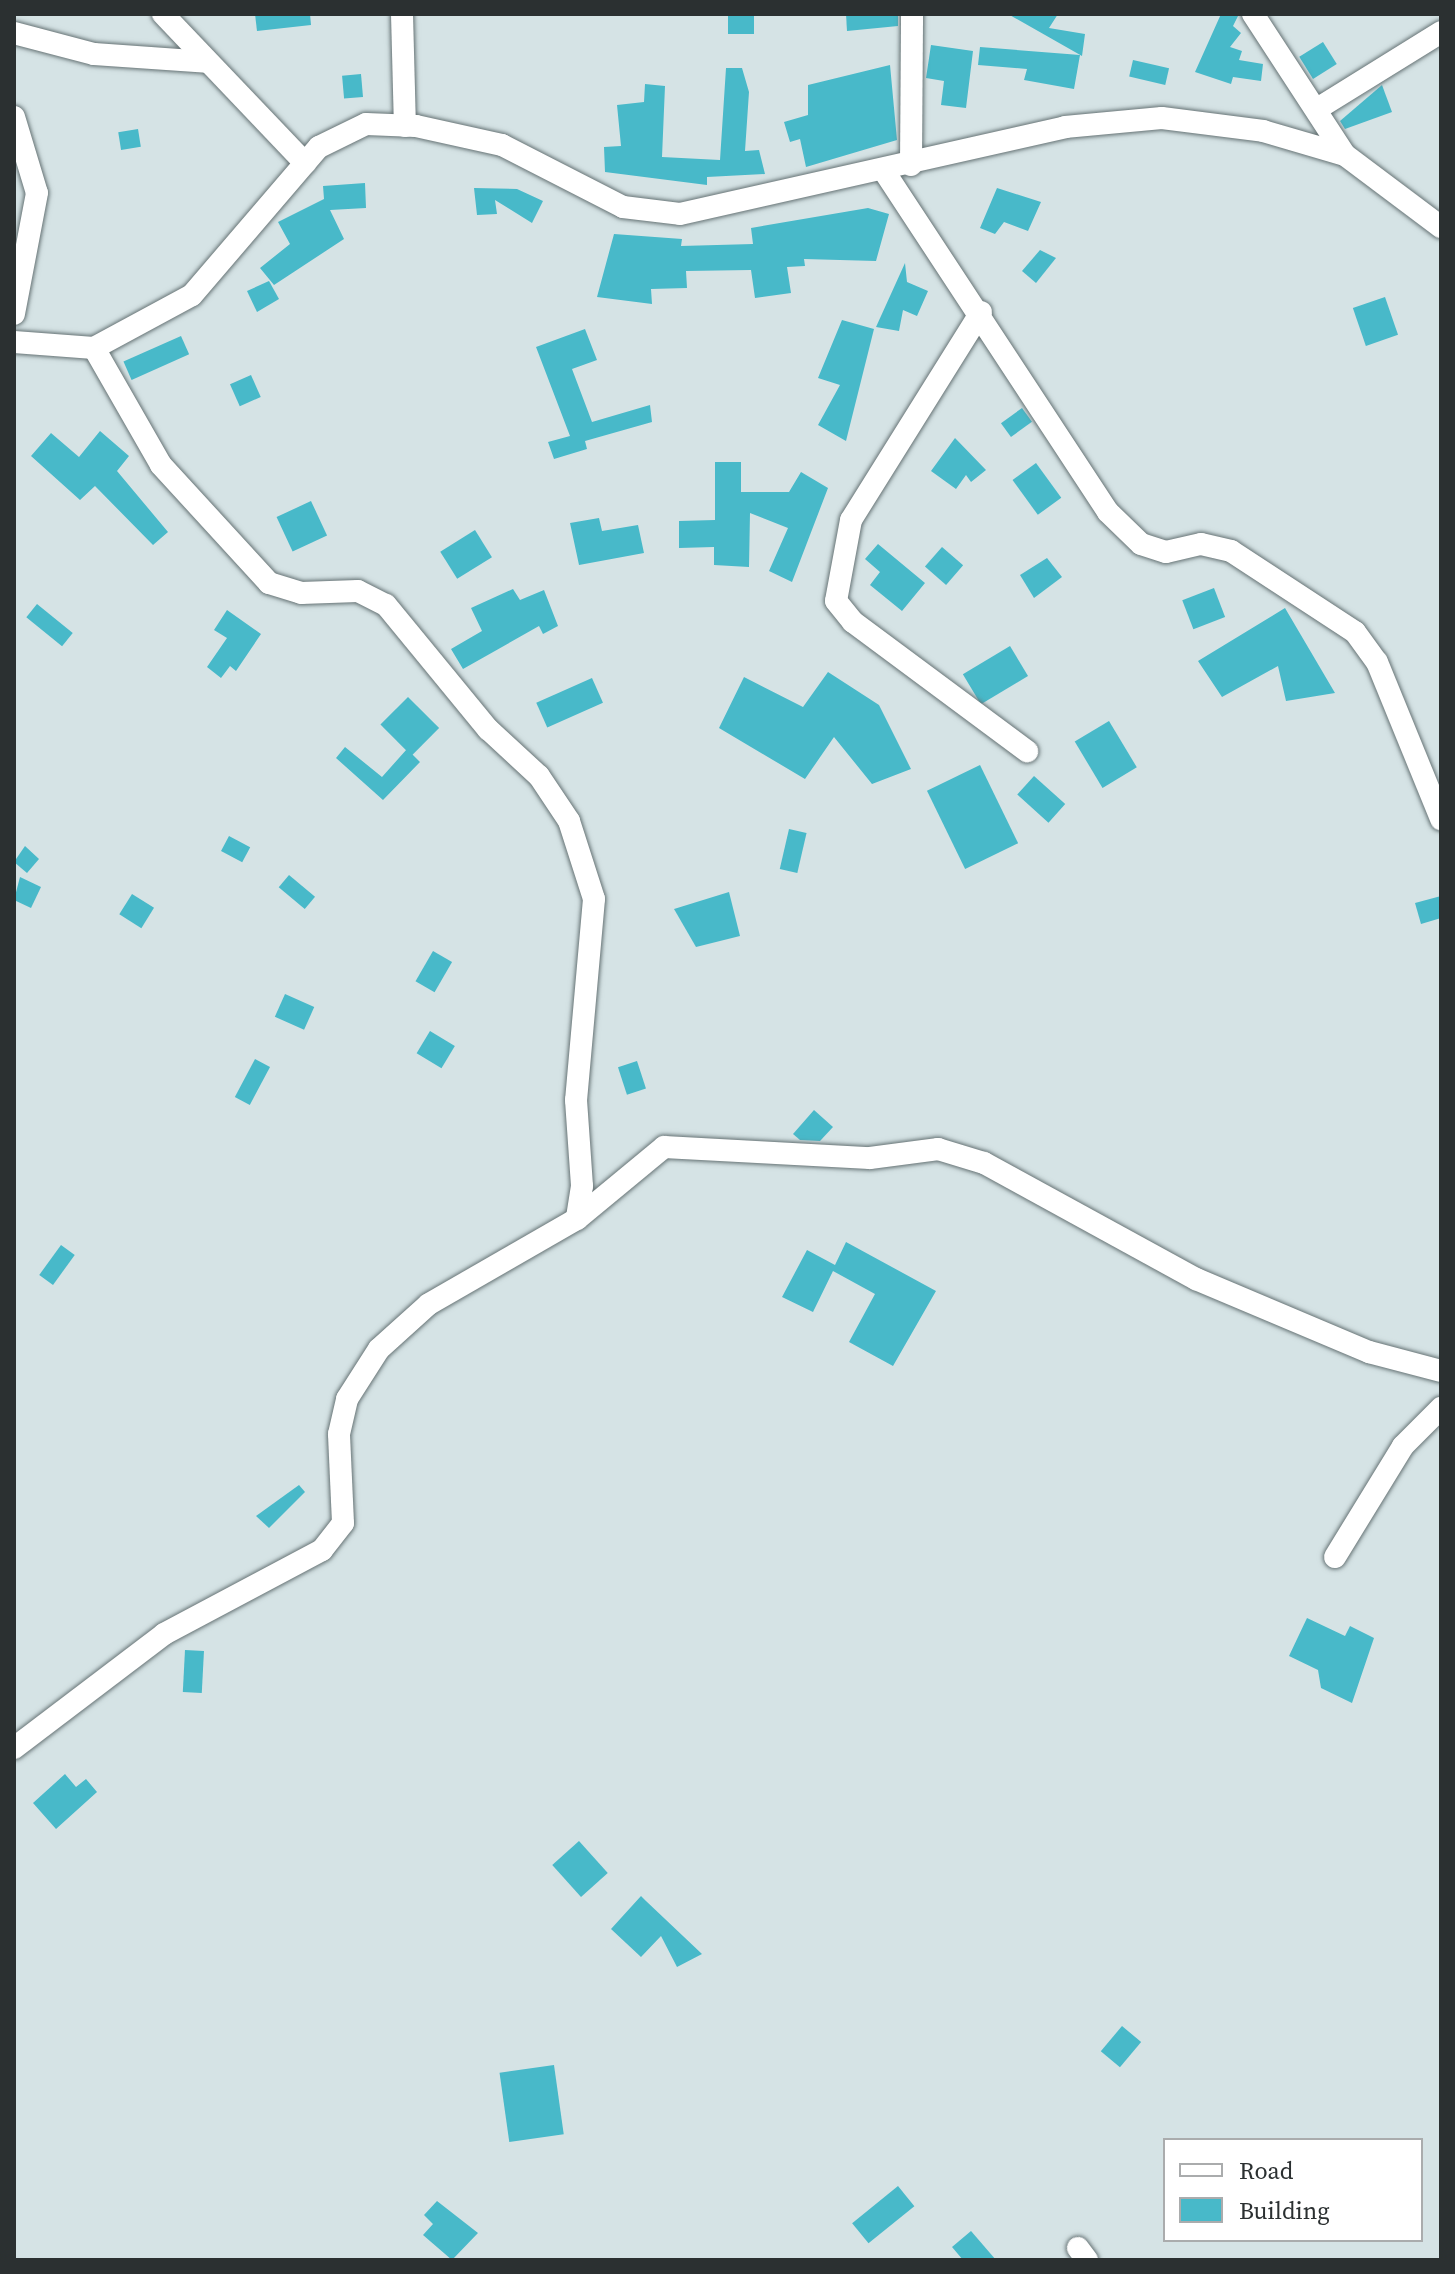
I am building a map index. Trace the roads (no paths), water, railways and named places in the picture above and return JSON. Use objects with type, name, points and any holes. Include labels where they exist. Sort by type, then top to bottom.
[{"type":"street","points":[[163,14],[305,163]]},
{"type":"street","points":[[402,14],[405,126]]},
{"type":"street","points":[[911,165],[912,14]]},
{"type":"street","points":[[1253,14],[1345,155]]},
{"type":"street","points":[[1317,109],[1441,32]]},
{"type":"street","points":[[14,33],[94,54],[207,62]]},
{"type":"street","points":[[14,117],[37,193],[14,314]]},
{"type":"street","points":[[14,342],[94,348],[192,295],[305,163],[366,124],[405,126],[502,145],[623,207],[680,214],[911,165],[1065,127],[1162,118],[1263,131],[1345,155],[1441,227]]},
{"type":"street","points":[[884,171],[981,312],[1108,512],[1141,544],[1166,552],[1201,544],[1231,551],[1355,632],[1377,662],[1441,819]]},
{"type":"street","points":[[981,312],[851,520],[836,601],[853,622],[1027,751]]},
{"type":"street","points":[[94,348],[161,465],[260,575],[286,592],[358,591],[386,605],[488,729],[539,776],[569,821],[594,899],[576,1100],[582,1186],[577,1219]]},
{"type":"street","points":[[14,1748],[164,1634],[322,1550],[343,1523],[339,1434],[347,1399],[379,1349],[429,1304],[577,1219],[664,1147],[870,1158],[938,1149],[984,1163],[1196,1279],[1369,1352],[1441,1371]]},
{"type":"street","points":[[1335,1557],[1403,1446],[1441,1408]]}]
